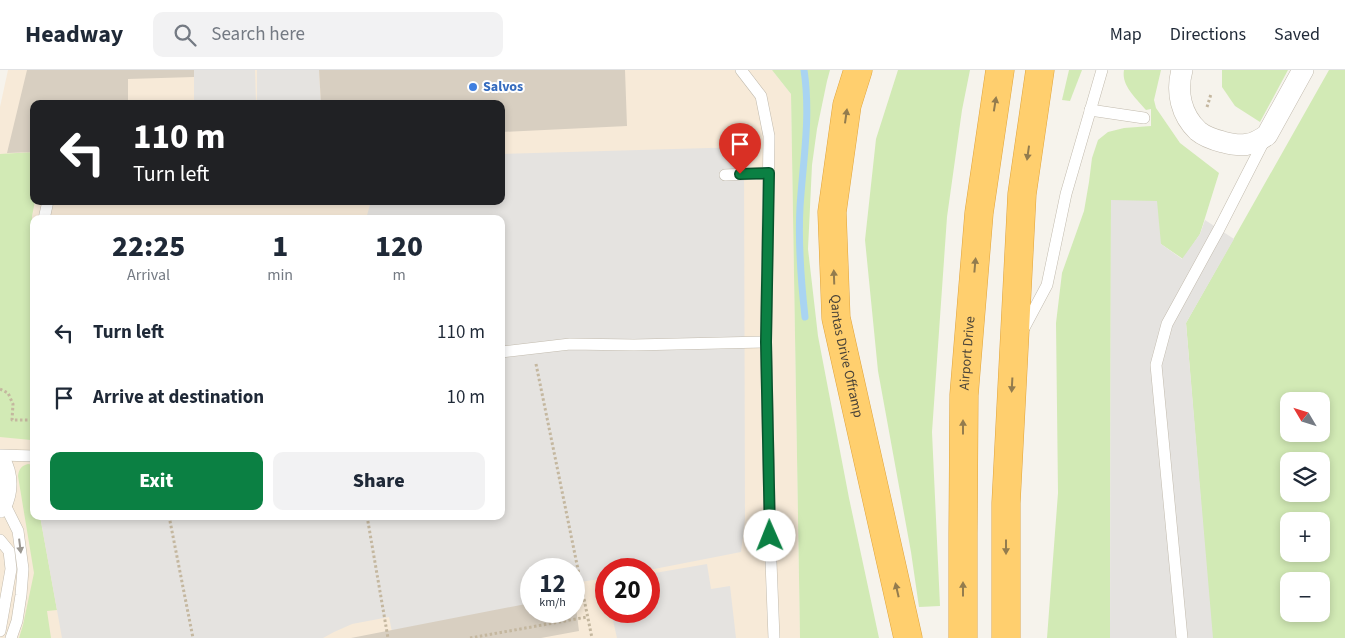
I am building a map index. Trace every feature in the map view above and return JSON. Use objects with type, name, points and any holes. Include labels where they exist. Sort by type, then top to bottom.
[{"type":"highway","name":"Qantas Drive Offramp","points":[[858,70],[847,105],[832,212],[836,318],[908,638]]},
{"type":"highway","name":"Airport Drive","points":[[963,638],[964,395],[979,213],[1000,70]]},
{"type":"highway","points":[[1006,638],[1006,503],[1022,194],[1040,70]]},
{"type":"street","points":[[1182,70],[1181,104],[1188,118],[1199,132],[1216,140],[1246,145],[1258,142],[1267,136],[1303,70]]},
{"type":"street","points":[[0,461],[6,477],[6,490],[2,504]]},
{"type":"lane","points":[[741,70],[761,96],[769,136],[766,342],[769,527],[774,638]]},
{"type":"lane","points":[[1014,346],[1047,285],[1066,194],[1102,70]]},
{"type":"lane","points":[[1090,110],[1144,118]]},
{"type":"lane","points":[[1182,638],[1156,365],[1167,324],[1267,136]]},
{"type":"lane","points":[[725,175],[769,173]]},
{"type":"lane","points":[[505,352],[570,344],[634,345],[766,342]]},
{"type":"lane","points":[[0,455],[30,456]]},
{"type":"lane","points":[[2,504],[18,531],[23,568],[18,621],[11,638]]},
{"type":"lane","points":[[0,540],[9,551],[11,569],[0,631]]},
{"type":"path","points":[[535,359],[592,638]]},
{"type":"path","points":[[0,389],[8,393],[13,404],[12,420],[30,420]]},
{"type":"path","points":[[171,520],[193,638]]},
{"type":"path","points":[[368,520],[388,638]]},
{"type":"path","points":[[470,638],[587,617]]},
{"type":"shaded area","points":[[8,70],[772,70],[791,94],[800,638],[0,638],[0,107]]},
{"type":"shaded area","points":[[194,70],[255,70],[256,100],[194,100]]},
{"type":"shaded area","points":[[257,70],[319,70],[321,100],[257,100]]},
{"type":"shaded area","points":[[744,147],[745,519],[741,552],[660,568],[660,558],[595,558],[595,580],[585,581],[585,558],[520,558],[520,613],[393,637],[389,617],[352,624],[323,638],[62,638],[41,520],[505,520],[505,215],[367,215],[370,205],[505,205],[505,154]]},
{"type":"shaded area","points":[[1111,200],[1157,201],[1161,244],[1182,259],[1200,234],[1205,220],[1234,239],[1186,323],[1213,638],[1110,638]]},
{"type":"shaded area","points":[[707,564],[711,589],[730,586],[736,638],[617,638],[614,623],[660,623],[660,572]]},
{"type":"green space","points":[[772,70],[830,70],[817,129],[812,165],[808,249],[818,336],[849,498],[879,638],[800,638],[791,94]]},
{"type":"green space","points":[[898,70],[970,70],[962,110],[947,217],[932,432],[940,606],[919,607],[911,552],[878,371],[865,240],[876,139]]},
{"type":"green space","points":[[1069,70],[1082,70],[1070,101],[1062,100]]},
{"type":"green space","points":[[1124,70],[1161,70],[1154,100],[1156,108],[1180,143],[1219,173],[1200,234],[1183,259],[1161,244],[1111,200],[1110,638],[1047,638],[1058,493],[1056,323],[1062,273],[1084,211],[1092,158],[1098,140],[1108,132],[1124,128],[1151,126],[1151,109],[1146,110],[1130,92],[1125,81]]},
{"type":"green space","points":[[1222,70],[1288,70],[1260,122],[1235,106],[1222,87]]},
{"type":"green space","points":[[1329,70],[1345,70],[1345,638],[1212,638],[1186,323]]},
{"type":"green space","points":[[30,152],[30,205],[34,205],[32,215],[30,215],[30,440],[0,437],[0,154]]},
{"type":"green space","points":[[30,464],[30,520],[41,520],[57,610],[47,611],[51,638],[19,638],[34,573],[18,476],[19,471],[24,466]]},
{"type":"building","points":[[27,70],[194,70],[194,77],[128,79],[128,100],[30,100],[30,152],[7,153]]},
{"type":"building","name":"Salvos","points":[[319,70],[625,70],[627,126],[505,132],[505,100],[321,100]]},
{"type":"building","points":[[520,605],[520,623],[578,623],[579,631],[541,638],[351,638]]},
{"type":"waterway","points":[[804,70],[807,122],[799,234],[805,317]]},
{"type":"place","name":"Salvos","points":[[473,87]]},
{"type":"route","points":[[740,174],[769,173],[766,342],[770,536]]}]
